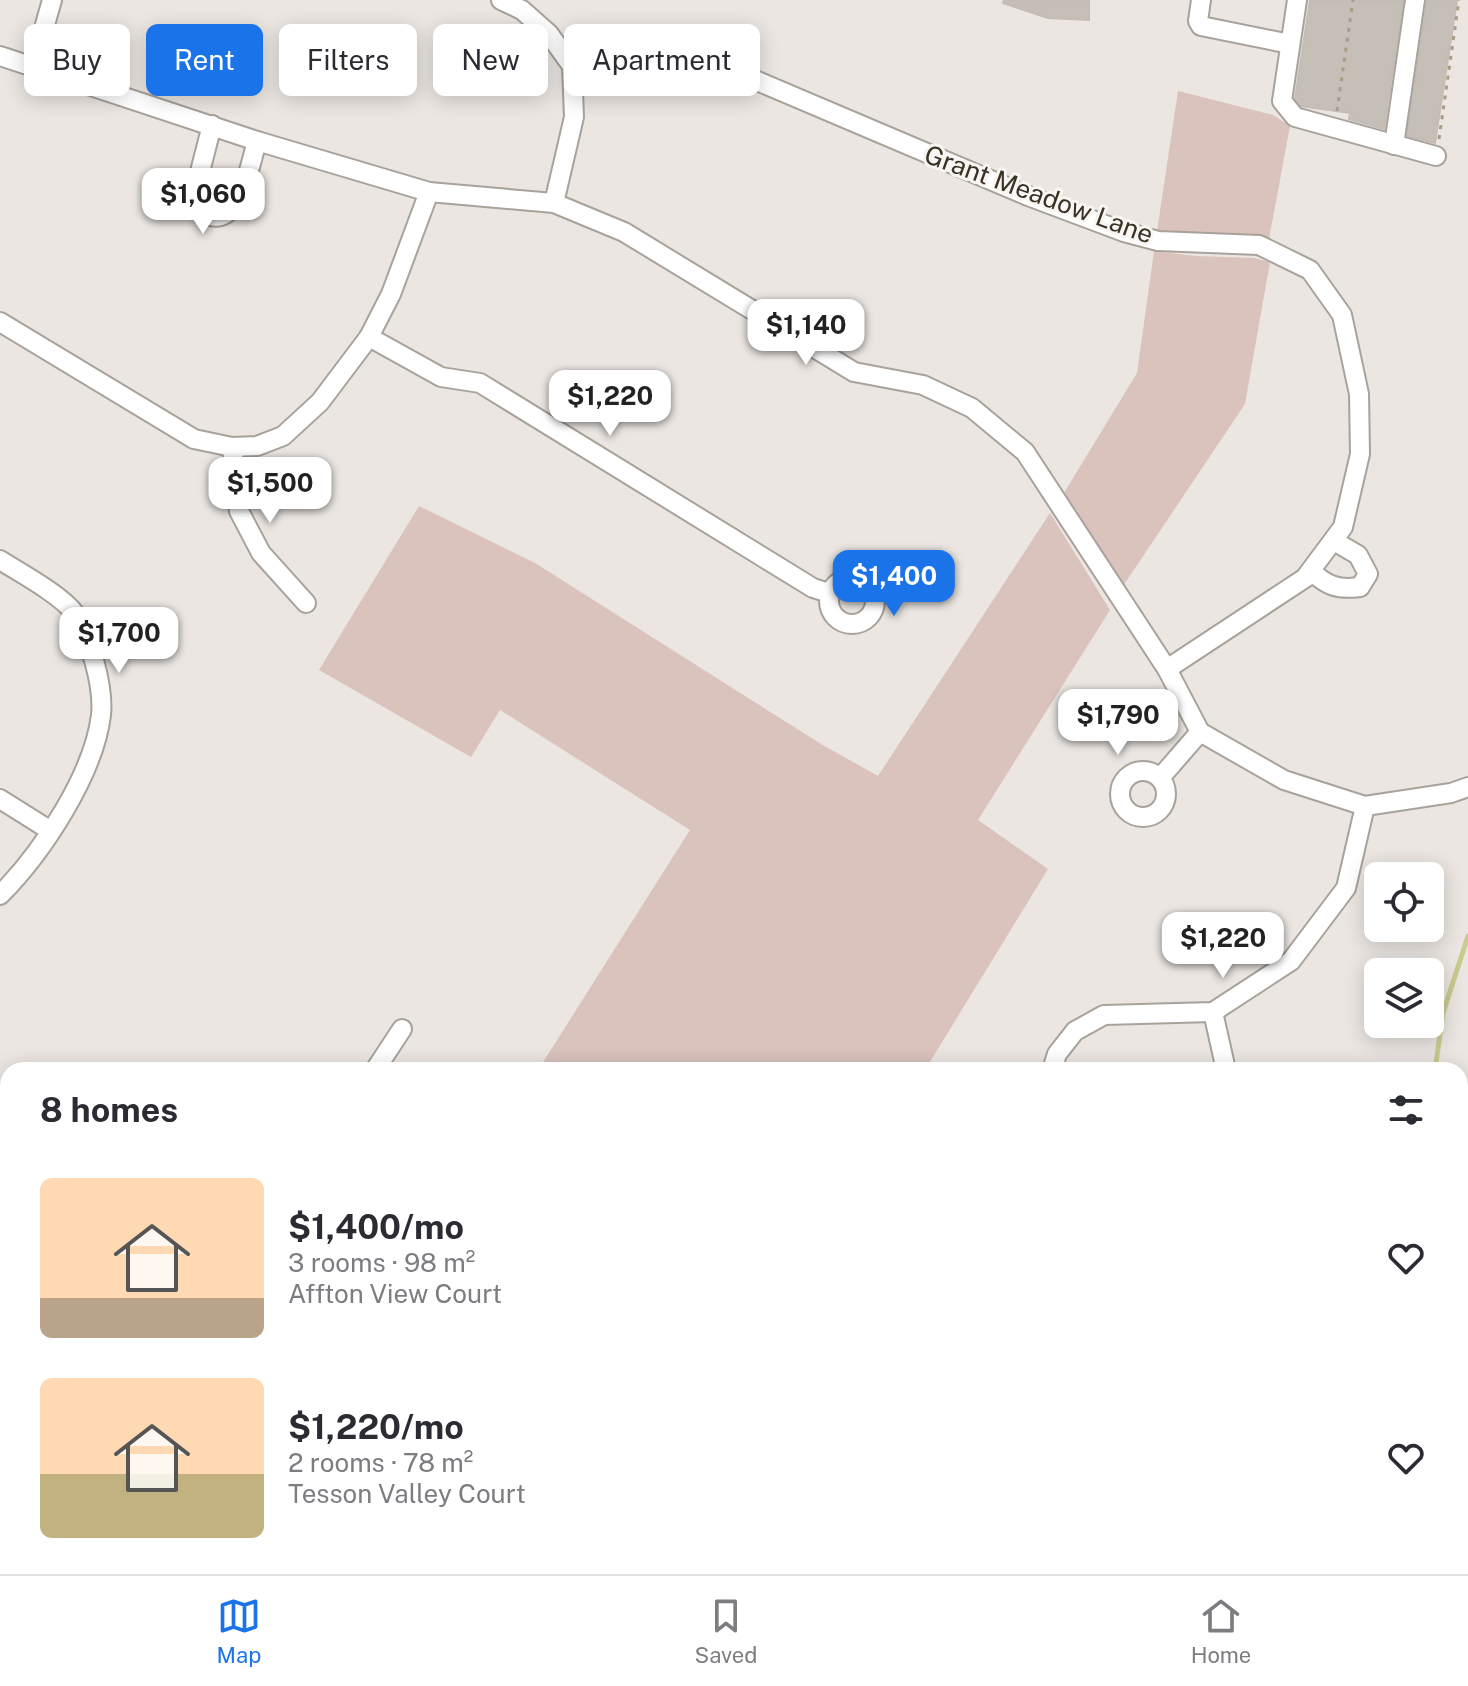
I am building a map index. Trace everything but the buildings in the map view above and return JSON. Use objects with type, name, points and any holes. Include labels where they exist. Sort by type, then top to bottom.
[{"type":"street","points":[[45,24],[52,0]]},
{"type":"street","points":[[501,0],[522,10],[549,34],[564,55]]},
{"type":"street","points":[[1201,0],[1198,21],[1201,26],[1290,44]]},
{"type":"street","points":[[1297,0],[1282,101],[1295,117],[1436,156]]},
{"type":"street","points":[[1394,145],[1415,0]]},
{"type":"street","points":[[0,56],[24,64]]},
{"type":"street","name":"Grant Meadow Lane","points":[[760,82],[1028,196],[1124,232],[1158,241],[1259,245],[1310,270],[1342,315],[1359,394],[1360,454],[1343,527],[1305,578],[1167,669]]},
{"type":"street","points":[[122,96],[257,141],[429,192],[554,203],[624,232],[854,372],[923,385],[972,408],[1025,452],[1167,669],[1200,732],[1284,780],[1365,806],[1451,793],[1468,787]]},
{"type":"street","points":[[554,203],[574,117],[573,96]]},
{"type":"street","points":[[212,125],[194,195],[201,212],[210,216],[221,217],[237,203],[257,141]]},
{"type":"street","points":[[0,322],[194,439],[232,447],[257,446],[283,436],[320,402],[369,337],[391,294],[429,192]]},
{"type":"street","points":[[369,337],[441,377],[480,383],[813,588],[829,593]]},
{"type":"street","points":[[232,447],[239,511],[261,553],[306,603]]},
{"type":"street","points":[[1311,571],[1325,584],[1341,589],[1360,587],[1368,574],[1358,555],[1334,541]]},
{"type":"street","points":[[0,560],[74,613],[97,668],[102,712],[93,755],[51,831],[19,876],[0,895]]},
{"type":"street","points":[[1160,778],[1200,732]]},
{"type":"street","points":[[0,799],[51,831]]},
{"type":"street","points":[[1054,1062],[1075,1031],[1104,1015],[1213,1012],[1291,961],[1346,888],[1365,806]]},
{"type":"street","points":[[1213,1012],[1224,1062]]},
{"type":"street","points":[[380,1062],[402,1029]]},
{"type":"path","points":[[1335,128],[1353,0]]},
{"type":"path","points":[[1436,156],[1459,0]]},
{"type":"shaded area","points":[[1178,91],[1273,115],[1290,126],[1269,239],[1157,231]]},
{"type":"shaded area","points":[[1154,251],[1254,258],[1270,262],[1245,404],[1121,589],[1064,493],[1137,373]]},
{"type":"shaded area","points":[[419,506],[535,563],[821,744],[878,776],[1050,513],[1110,610],[978,820],[1048,869],[930,1062],[543,1062],[690,830],[500,710],[471,757],[319,670]]},
{"type":"waterway","points":[[1436,1062],[1443,1013],[1468,936]]}]
